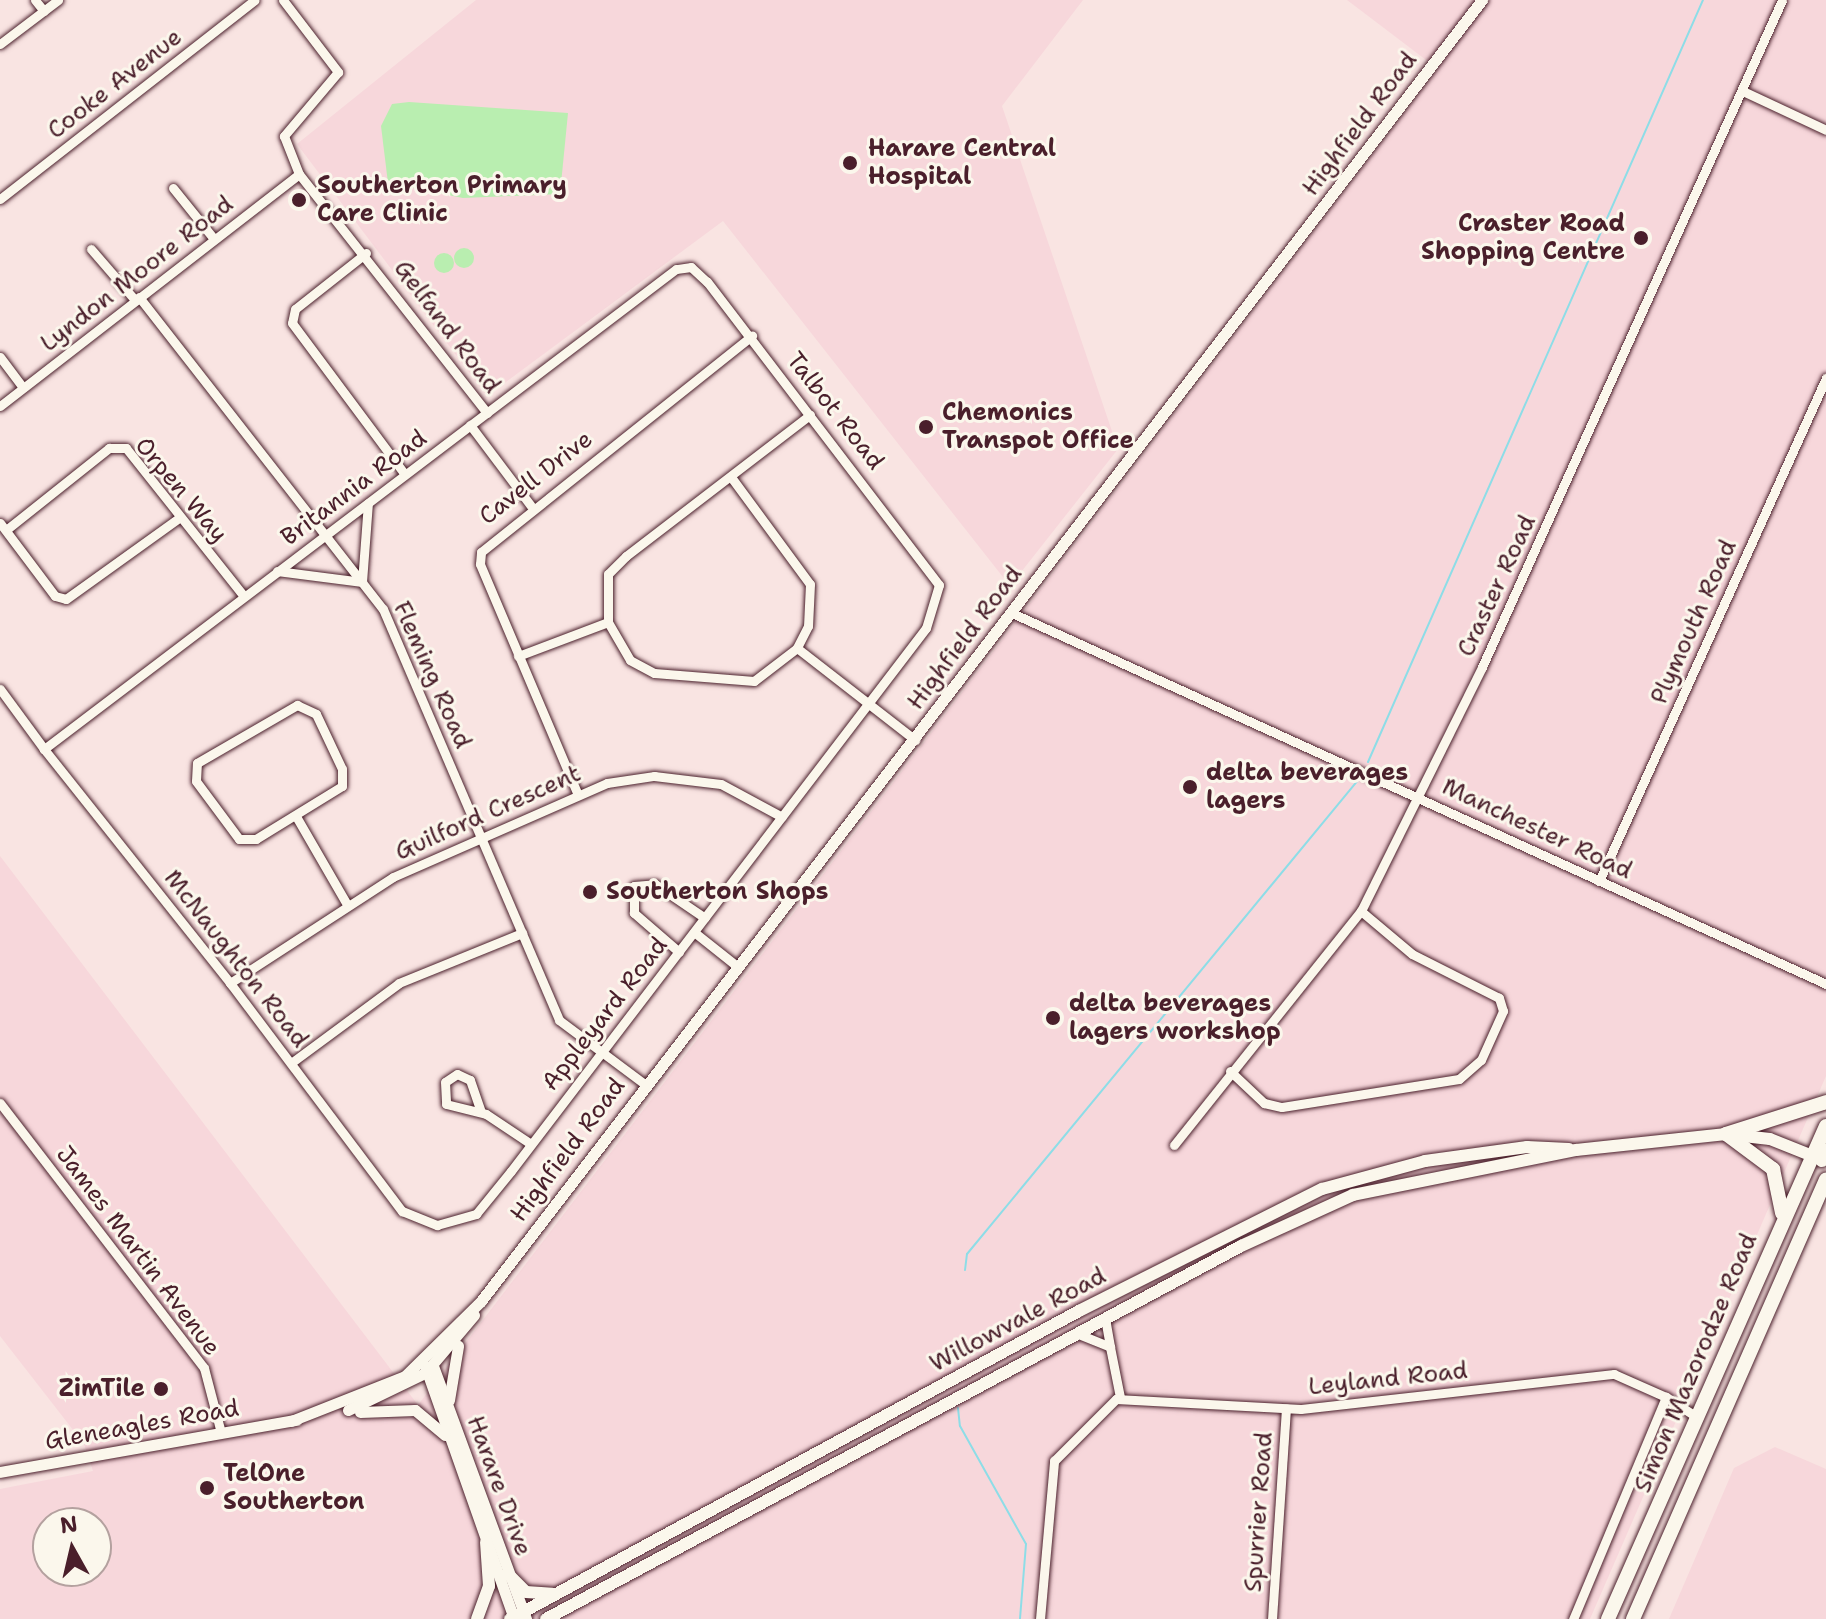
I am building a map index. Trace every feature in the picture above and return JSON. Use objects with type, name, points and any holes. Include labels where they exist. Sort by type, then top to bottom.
[{"type":"highway","points":[[1726,1134],[1826,1102]]},
{"type":"highway","name":"Simon Mazorodze Road","points":[[1608,1619],[1782,1217],[1822,1157],[1826,1126]]},
{"type":"highway","points":[[1726,1134],[1773,1169],[1782,1217]]},
{"type":"highway","name":"Simon Mazorodze Road","points":[[1633,1619],[1826,1179]]},
{"type":"main road","name":"Willowvale Road","points":[[546,1619],[1076,1333],[1353,1195],[1576,1150],[1726,1134],[1770,1139],[1822,1157]]},
{"type":"main road","name":"Willowvale Road","points":[[517,1617],[1312,1193],[1425,1161],[1527,1147],[1576,1150]]},
{"type":"main road","points":[[477,1619],[489,1586],[486,1542]]},
{"type":"main road","points":[[508,1574],[526,1592],[562,1592]]},
{"type":"street","points":[[35,0],[44,11]]},
{"type":"street","points":[[0,44],[58,0]]},
{"type":"street","name":"Cooke Avenue","points":[[1,195],[255,0]]},
{"type":"street","name":"Gelfand Road","points":[[283,0],[338,72],[284,136],[299,174],[366,253],[487,413]]},
{"type":"street","name":"Highfield Road","points":[[428,1367],[915,740],[1482,0]]},
{"type":"street","name":"Craster Road","points":[[1174,1145],[1230,1071],[1361,911],[1419,796],[1745,92],[1782,0]]},
{"type":"street","points":[[1745,92],[1826,130]]},
{"type":"street","name":"Lyndon Moore Road","points":[[0,406],[299,174]]},
{"type":"street","points":[[173,188],[214,239]]},
{"type":"street","name":"Fleming Road","points":[[91,249],[137,299],[362,582],[395,631],[559,1020],[600,1054],[646,1085]]},
{"type":"street","points":[[366,253],[295,309],[292,323],[404,473]]},
{"type":"street","name":"Britannia Road","points":[[44,749],[668,273],[691,267]]},
{"type":"street","name":"Talbot Road","points":[[691,267],[752,336],[939,585]]},
{"type":"street","name":"Cavell Drive","points":[[578,795],[480,564],[486,541],[752,336]]},
{"type":"street","points":[[0,357],[23,387]]},
{"type":"street","name":"Plymouth Road","points":[[1599,881],[1826,378]]},
{"type":"street","points":[[731,477],[810,584],[813,612],[797,648],[747,683],[685,680],[630,660],[608,622],[612,569],[810,415]]},
{"type":"street","points":[[470,425],[531,506]]},
{"type":"street","name":"Orpen Way","points":[[3,527],[117,445],[243,595]]},
{"type":"street","points":[[277,571],[362,582],[368,503]]},
{"type":"street","points":[[3,527],[55,596],[66,599],[180,517]]},
{"type":"street","name":"Appleyard Road","points":[[455,1222],[483,1206],[869,704],[930,620],[939,585]]},
{"type":"street","name":"Manchester Road","points":[[1012,613],[1826,984]]},
{"type":"street","points":[[518,656],[608,622]]},
{"type":"street","points":[[797,648],[915,740]]},
{"type":"street","name":"McNaughton Road","points":[[0,689],[230,983],[402,1211],[419,1223],[455,1222]]},
{"type":"street","points":[[309,706],[344,778],[336,793],[297,818],[256,839],[239,839],[196,781],[197,763],[284,710],[309,706]]},
{"type":"street","name":"Guilford Crescent","points":[[230,983],[346,903],[481,836],[578,795],[654,776],[744,791],[782,817]]},
{"type":"street","points":[[297,818],[346,903]]},
{"type":"street","points":[[679,952],[634,913],[634,886],[655,884],[705,918]]},
{"type":"street","points":[[1230,1071],[1264,1103],[1282,1107],[1459,1079],[1481,1060],[1503,1011],[1499,998],[1412,954],[1361,911]]},
{"type":"street","points":[[694,932],[738,967]]},
{"type":"street","points":[[291,1063],[399,983],[522,933]]},
{"type":"street","points":[[481,1112],[470,1080],[457,1074],[445,1082],[446,1104],[481,1112],[531,1144]]},
{"type":"street","name":"James Martin Avenue","points":[[0,1103],[204,1368],[221,1433]]},
{"type":"street","name":"Highfield Road","points":[[428,1367],[461,1338],[481,1301]]},
{"type":"street","points":[[1040,1619],[1054,1461],[1120,1397],[1105,1318]]},
{"type":"street","points":[[1076,1333],[1110,1347]]},
{"type":"street","points":[[450,1414],[450,1373],[461,1338]]},
{"type":"street","name":"Gleneagles Road","points":[[291,1421],[385,1387],[428,1367]]},
{"type":"street","name":"Gleneagles Road","points":[[0,1472],[338,1413],[380,1400],[428,1367]]},
{"type":"street","name":"Harare Drive","points":[[428,1367],[450,1414],[508,1574],[517,1617]]},
{"type":"street","name":"Harare Drive","points":[[428,1367],[448,1438],[517,1617]]},
{"type":"street","name":"Leyland Road","points":[[1120,1397],[1286,1408],[1614,1374],[1666,1397],[1697,1417]]},
{"type":"street","points":[[1573,1619],[1666,1397]]},
{"type":"street","name":"Spurrier Road","points":[[1272,1619],[1286,1408]]},
{"type":"street","points":[[338,1413],[415,1410],[448,1438]]},
{"type":"shaded area","points":[[476,0],[1083,0],[1002,106],[1118,449],[1010,586],[723,221],[487,396],[297,144]]},
{"type":"shaded area","points":[[1347,0],[1826,0],[1826,1076],[1590,1619],[0,1619],[0,1489],[93,1471],[84,1444],[0,1336],[0,856],[418,1405],[1438,69]]},
{"type":"shaded area","points":[[1775,1447],[1826,1469],[1826,1619],[1669,1619],[1734,1468]]},
{"type":"green space","points":[[409,102],[568,113],[560,194],[463,198],[388,183],[381,126],[392,104]]},
{"type":"green space","points":[[464,248],[471,251],[474,258],[471,265],[464,268],[457,265],[454,258],[457,251]]},
{"type":"green space","points":[[444,253],[451,256],[454,263],[451,270],[444,273],[437,270],[434,263],[437,256]]},
{"type":"waterway","points":[[1368,762],[1703,0]]},
{"type":"waterway","points":[[965,1270],[967,1254],[1359,779]]},
{"type":"waterway","points":[[958,1408],[960,1426],[1026,1544],[1020,1619]]},
{"type":"place","name":"Harare Central Hospital","points":[[850,163]]},
{"type":"place","name":"Southerton Primary Care Clinic","points":[[299,200]]},
{"type":"place","name":"Craster Road Shopping Centre","points":[[1641,238]]},
{"type":"place","name":"Chemonics Transpot Office","points":[[926,427]]},
{"type":"place","name":"delta beverages lagers","points":[[1190,787]]},
{"type":"place","name":"Southerton Shops","points":[[590,892]]},
{"type":"place","name":"delta beverages lagers workshop","points":[[1053,1018]]},
{"type":"place","name":"ZimTile","points":[[161,1389]]},
{"type":"place","name":"TelOne Southerton","points":[[207,1488]]}]
